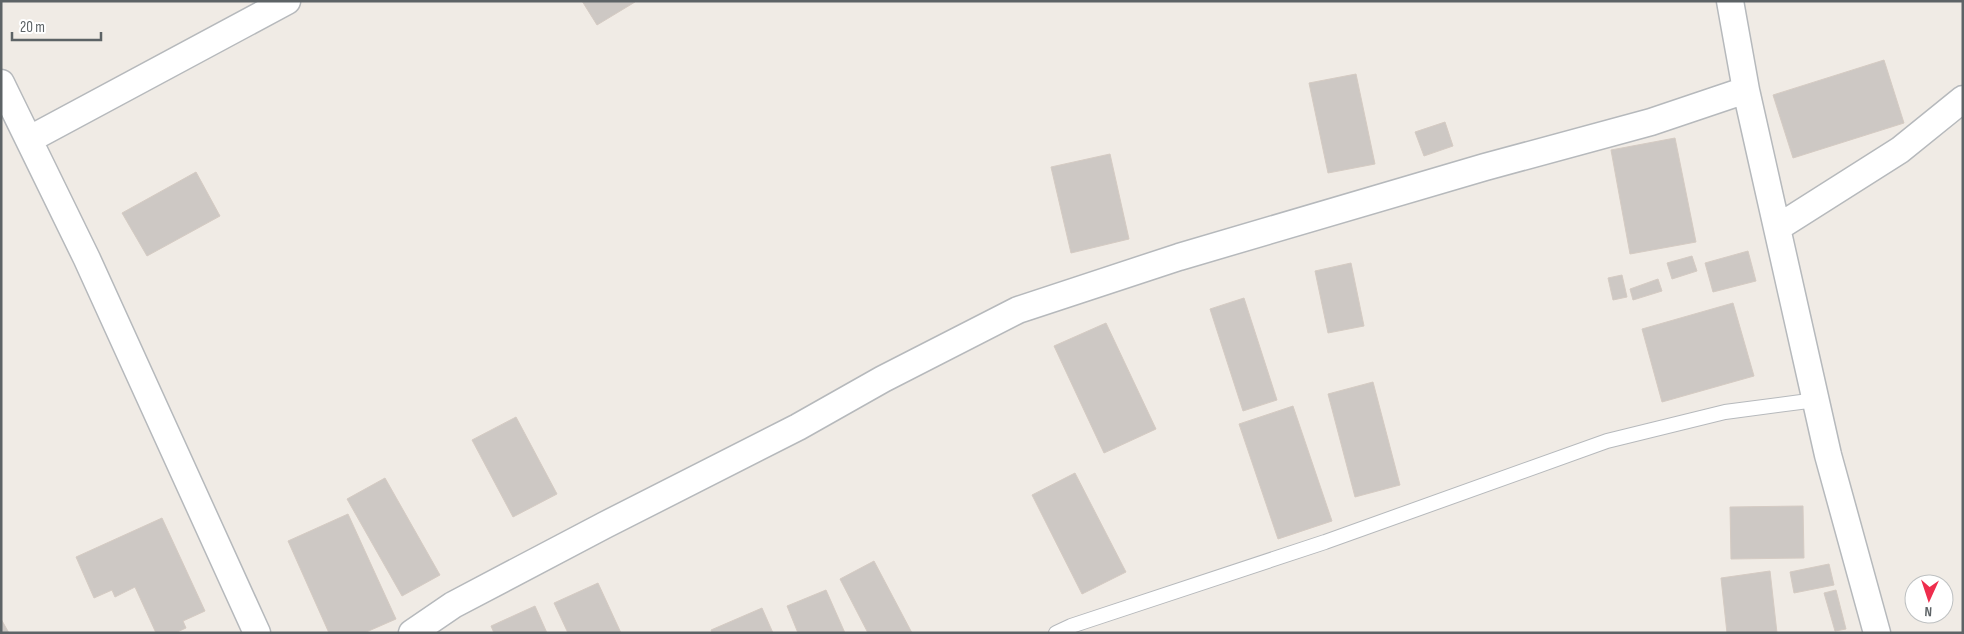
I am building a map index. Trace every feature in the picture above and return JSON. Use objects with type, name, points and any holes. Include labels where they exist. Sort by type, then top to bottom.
[{"type":"street","points":[[30,139],[287,1]]},
{"type":"street","points":[[1730,1],[1746,90],[1828,455],[1877,633]]},
{"type":"street","points":[[1,83],[30,139],[91,268],[257,633]]},
{"type":"street","points":[[412,633],[470,596],[798,427],[884,379],[1018,310],[1179,257],[1475,170],[1651,122],[1746,90]]},
{"type":"street","points":[[1778,228],[1900,150],[1963,99]]},
{"type":"lane","points":[[1056,633],[1071,626],[1325,542],[1607,441],[1725,412],[1816,400]]},
{"type":"building","points":[[582,1],[635,1],[635,2],[597,25]]},
{"type":"building","points":[[1884,60],[1904,123],[1793,158],[1773,95]]},
{"type":"building","points":[[1356,74],[1375,164],[1328,173],[1309,83]]},
{"type":"building","points":[[1445,122],[1453,146],[1424,156],[1415,132]]},
{"type":"building","points":[[1675,138],[1696,242],[1630,254],[1611,150]]},
{"type":"building","points":[[1110,154],[1129,239],[1071,253],[1051,167]]},
{"type":"building","points":[[196,172],[220,216],[147,256],[122,213]]},
{"type":"building","points":[[1748,251],[1756,281],[1713,292],[1705,263]]},
{"type":"building","points":[[1692,256],[1697,271],[1672,279],[1667,263]]},
{"type":"building","points":[[1351,263],[1364,326],[1328,333],[1315,271]]},
{"type":"building","points":[[1622,275],[1627,297],[1613,300],[1608,278]]},
{"type":"building","points":[[1658,279],[1662,291],[1633,300],[1630,289]]},
{"type":"building","points":[[1244,298],[1277,400],[1243,411],[1210,309]]},
{"type":"building","points":[[1733,303],[1754,376],[1662,402],[1642,329]]},
{"type":"building","points":[[1106,323],[1156,429],[1104,453],[1054,346]]},
{"type":"building","points":[[1373,382],[1400,485],[1355,497],[1328,394]]},
{"type":"building","points":[[1293,406],[1332,521],[1278,539],[1239,424]]},
{"type":"building","points":[[516,417],[557,494],[513,517],[472,440]]},
{"type":"building","points":[[1075,473],[1126,572],[1082,594],[1032,495]]},
{"type":"building","points":[[385,478],[440,575],[402,596],[347,499]]},
{"type":"building","points":[[1803,506],[1804,558],[1731,559],[1730,507]]},
{"type":"building","points":[[348,514],[396,619],[364,633],[329,633],[288,541]]},
{"type":"building","points":[[162,518],[205,611],[183,621],[186,628],[175,633],[156,633],[135,587],[115,597],[112,590],[94,598],[76,557]]},
{"type":"building","points":[[874,561],[912,633],[868,633],[840,579]]},
{"type":"building","points":[[1829,564],[1834,585],[1794,593],[1790,572]]},
{"type":"building","points":[[1770,571],[1777,633],[1727,633],[1721,578]]},
{"type":"building","points":[[598,583],[621,633],[568,633],[554,603]]},
{"type":"building","points":[[826,590],[845,633],[798,633],[787,606]]},
{"type":"building","points":[[1836,590],[1846,629],[1835,631],[1824,593]]},
{"type":"building","points":[[535,606],[547,633],[494,633],[491,626]]},
{"type":"building","points":[[762,608],[773,633],[712,633],[711,630]]},
{"type":"building","points":[[1,619],[9,633],[1,633]]}]
